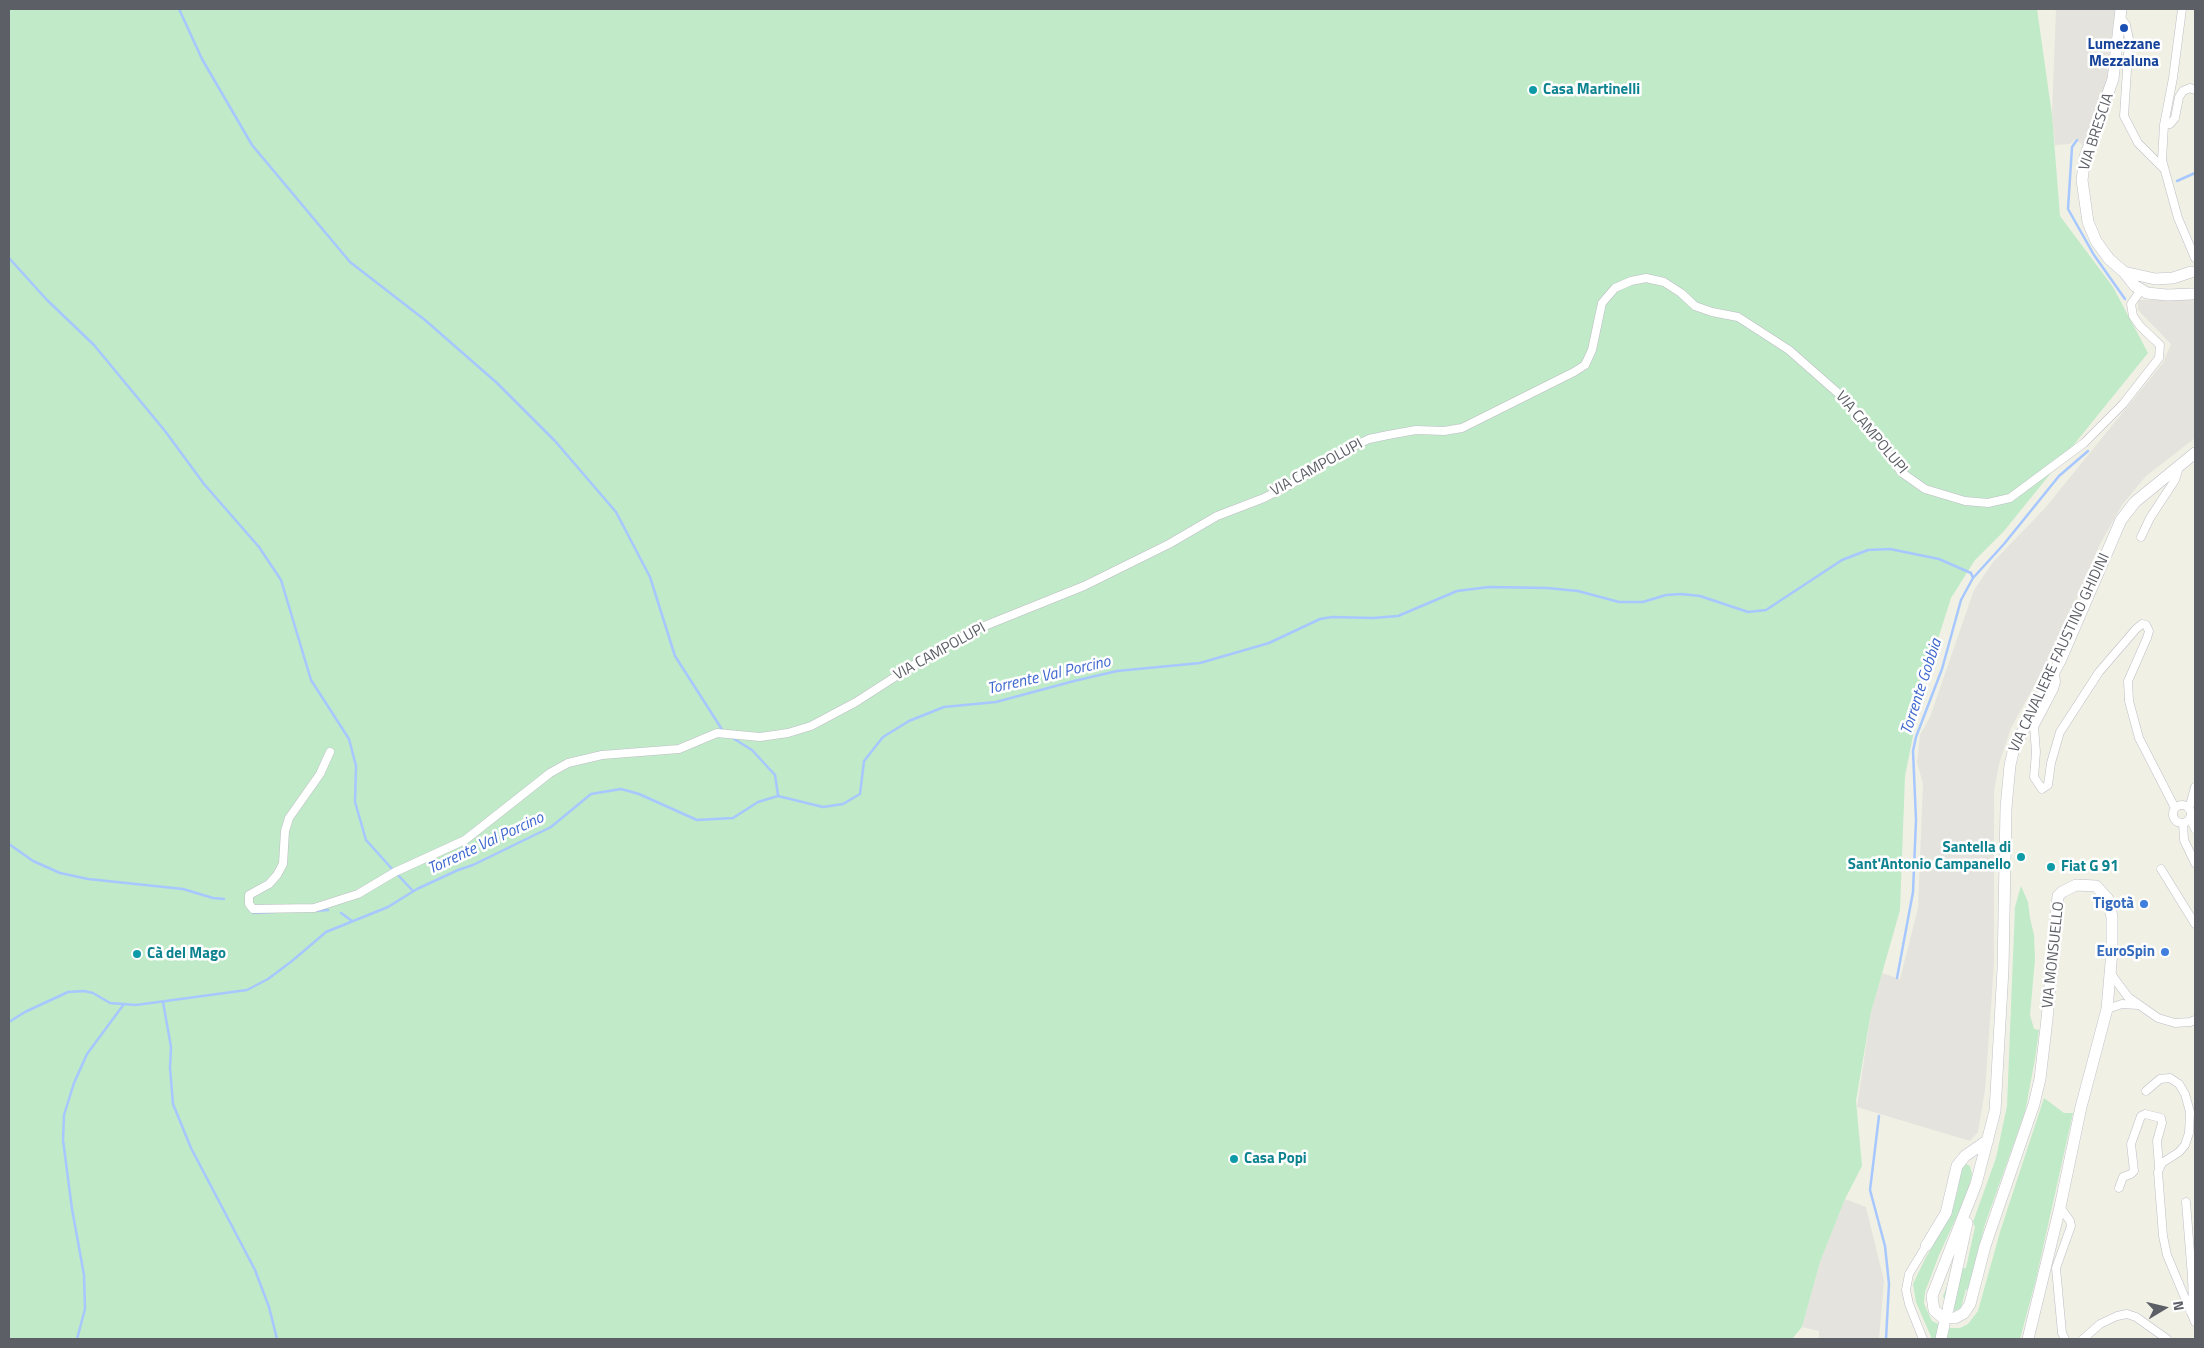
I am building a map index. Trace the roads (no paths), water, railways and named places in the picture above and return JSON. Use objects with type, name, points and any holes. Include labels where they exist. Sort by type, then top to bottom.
[{"type":"main road","name":"VIA BRESCIA","points":[[2121,13],[2113,80],[2086,157],[2082,180],[2088,222],[2096,241],[2109,260],[2124,272],[2127,278],[2141,290],[2165,279],[2193,271]]},
{"type":"main road","points":[[2193,271],[2188,276],[2186,286],[2193,295]]},
{"type":"main road","name":"VIA BRESCIA","points":[[2124,272],[2155,279],[2165,279]]},
{"type":"main road","points":[[2141,290],[2152,294],[2193,295]]},
{"type":"main road","name":"VIA CAVALIERE FAUSTINO GHIDINI","points":[[1982,1161],[1995,1111],[2003,951],[2006,808],[2010,765],[2014,748],[2055,670],[2121,520],[2135,502],[2195,453]]},
{"type":"main road","name":"VIA MONSUELLO","points":[[1982,1161],[1932,1296],[1934,1310],[1942,1317],[1955,1318],[1964,1313],[1970,1304],[1985,1246],[2034,1104],[2040,1079],[2047,1024],[2057,902],[2062,892],[2076,885],[2096,886],[2108,899],[2112,917],[2111,974],[2107,1009],[2081,1106],[2060,1207],[2028,1339]]},
{"type":"main road","points":[[1926,1246],[1946,1213],[1955,1170],[1965,1156],[1988,1140]]},
{"type":"main road","points":[[1965,1156],[1974,1157],[1982,1161]]},
{"type":"main road","points":[[1948,1310],[1976,1181]]},
{"type":"main road","points":[[1941,1339],[1944,1325]]},
{"type":"street","points":[[2182,9],[2162,145],[2163,168],[2178,218],[2195,258],[2193,271]]},
{"type":"street","points":[[2121,13],[2129,39],[2124,116],[2138,143],[2163,168]]},
{"type":"street","points":[[2164,125],[2170,124],[2175,118],[2179,97],[2183,91],[2190,88],[2195,90]]},
{"type":"street","name":"VIA CAMPOLUPI","points":[[330,752],[320,774],[289,818],[285,831],[282,864],[277,875],[269,884],[249,896],[249,904],[253,910],[314,908],[358,894],[382,879],[465,840],[550,773],[568,763],[602,755],[679,749],[716,733],[760,737],[788,733],[811,726],[856,702],[924,658],[972,631],[1084,586],[1169,544],[1217,516],[1271,495],[1355,445],[1369,439],[1416,430],[1444,431],[1462,428],[1574,372],[1585,365],[1592,350],[1602,304],[1615,288],[1631,281],[1646,278],[1664,282],[1681,293],[1694,306],[1712,312],[1738,316],[1789,350],[1832,387],[1866,422],[1901,472],[1925,489],[1965,501],[1988,504],[2010,498],[2084,442],[2122,404],[2160,358],[2160,345],[2132,316],[2130,304],[2141,290]]},
{"type":"street","points":[[2141,537],[2150,518],[2175,480],[2180,465]]},
{"type":"street","points":[[2055,670],[2056,682],[2054,689],[2034,727],[2036,752],[2034,777],[2042,789],[2048,785],[2051,762],[2060,732],[2065,723],[2099,672],[2136,628],[2142,624],[2146,625],[2149,631],[2128,681],[2134,723],[2139,738],[2175,808],[2174,817],[2177,822],[2182,823],[2190,818]]},
{"type":"street","points":[[2195,787],[2189,809],[2190,818],[2195,829]]},
{"type":"street","points":[[2175,808],[2181,806],[2189,809]]},
{"type":"street","points":[[2182,823],[2184,840],[2195,863]]},
{"type":"street","points":[[2161,869],[2195,924]]},
{"type":"street","points":[[2111,974],[2122,991],[2138,1005],[2158,1018],[2175,1023],[2195,1020]]},
{"type":"street","points":[[2107,1009],[2122,1004],[2138,1005]]},
{"type":"street","points":[[2146,1092],[2160,1079],[2170,1078],[2179,1084],[2185,1094],[2190,1112],[2185,1145],[2159,1167]]},
{"type":"street","points":[[2119,1188],[2123,1177],[2134,1171],[2131,1144],[2141,1116],[2145,1114],[2161,1118],[2162,1123],[2157,1141],[2166,1255],[2195,1322]]},
{"type":"street","points":[[2186,1202],[2192,1277],[2193,1305],[2190,1311]]},
{"type":"street","points":[[2060,1207],[2070,1221],[2071,1226],[2056,1268],[2062,1333],[2065,1339]]},
{"type":"street","points":[[1923,1339],[1909,1304],[1906,1290],[1909,1274],[1926,1246]]},
{"type":"street","points":[[2083,1339],[2100,1324],[2117,1316],[2127,1314],[2167,1339]]},
{"type":"waterway","points":[[179,9],[202,59],[252,145],[350,262],[425,320],[497,383],[555,441],[616,512],[650,577],[675,656],[723,731]]},
{"type":"waterway","name":"Torrente Gobbia","points":[[2077,140],[2072,147],[2068,209],[2094,255],[2125,299]]},
{"type":"waterway","points":[[2177,181],[2195,173]]},
{"type":"waterway","points":[[9,258],[47,300],[94,345],[165,431],[204,484],[259,547],[281,580],[311,680],[349,739],[356,766],[355,802],[366,840],[393,870]]},
{"type":"waterway","name":"Torrente Gobbia","points":[[1897,978],[1913,892],[1916,820],[1913,751],[1916,737],[1942,669],[1961,600],[1973,578],[2004,544],[2059,476],[2088,451]]},
{"type":"waterway","name":"Torrente Val Porcino","points":[[9,1022],[25,1012],[68,992],[84,991],[93,993],[110,1003],[136,1005],[247,990],[268,979],[326,932],[388,907],[417,889],[473,865],[551,827],[591,794],[621,789],[639,794],[697,820],[733,818],[758,802],[778,796],[823,807],[843,804],[860,794],[864,761],[883,737],[909,721],[944,707],[996,702],[1117,671],[1200,663],[1269,643],[1320,619],[1332,617],[1373,618],[1398,616],[1457,591],[1489,587],[1547,588],[1578,591],[1619,602],[1643,602],[1666,595],[1681,594],[1700,596],[1748,612],[1766,610],[1842,560],[1868,550],[1890,549],[1939,559],[1971,573],[1973,578]]},
{"type":"waterway","points":[[731,737],[752,750],[775,775],[778,795]]},
{"type":"waterway","points":[[9,844],[33,861],[60,873],[88,879],[183,889],[213,898],[224,899]]},
{"type":"waterway","points":[[397,874],[413,891]]},
{"type":"waterway","points":[[315,911],[328,910]]},
{"type":"waterway","points":[[253,913],[274,912]]},
{"type":"waterway","points":[[341,913],[352,921]]},
{"type":"waterway","points":[[163,1002],[171,1047],[170,1068],[173,1104],[191,1148],[255,1270],[269,1307],[277,1339]]},
{"type":"waterway","points":[[77,1339],[85,1309],[84,1275],[72,1209],[63,1140],[64,1115],[74,1083],[87,1054],[124,1004]]},
{"type":"waterway","name":"Torrente Gobbia","points":[[1879,1116],[1870,1190],[1885,1246],[1889,1284],[1886,1339]]},
{"type":"place","name":"Lumezzane Mezzaluna","points":[[2124,28]]},
{"type":"place","name":"Casa Martinelli","points":[[1533,90]]},
{"type":"place","name":"Santella di Sant'Antonio Campanello","points":[[2021,857]]},
{"type":"place","name":"Fiat G 91","points":[[2051,867]]},
{"type":"place","name":"Tigotà","points":[[2144,904]]},
{"type":"place","name":"EuroSpin","points":[[2165,952]]},
{"type":"place","name":"Cà del Mago","points":[[137,954]]},
{"type":"place","name":"Casa Popi","points":[[1234,1159]]}]
